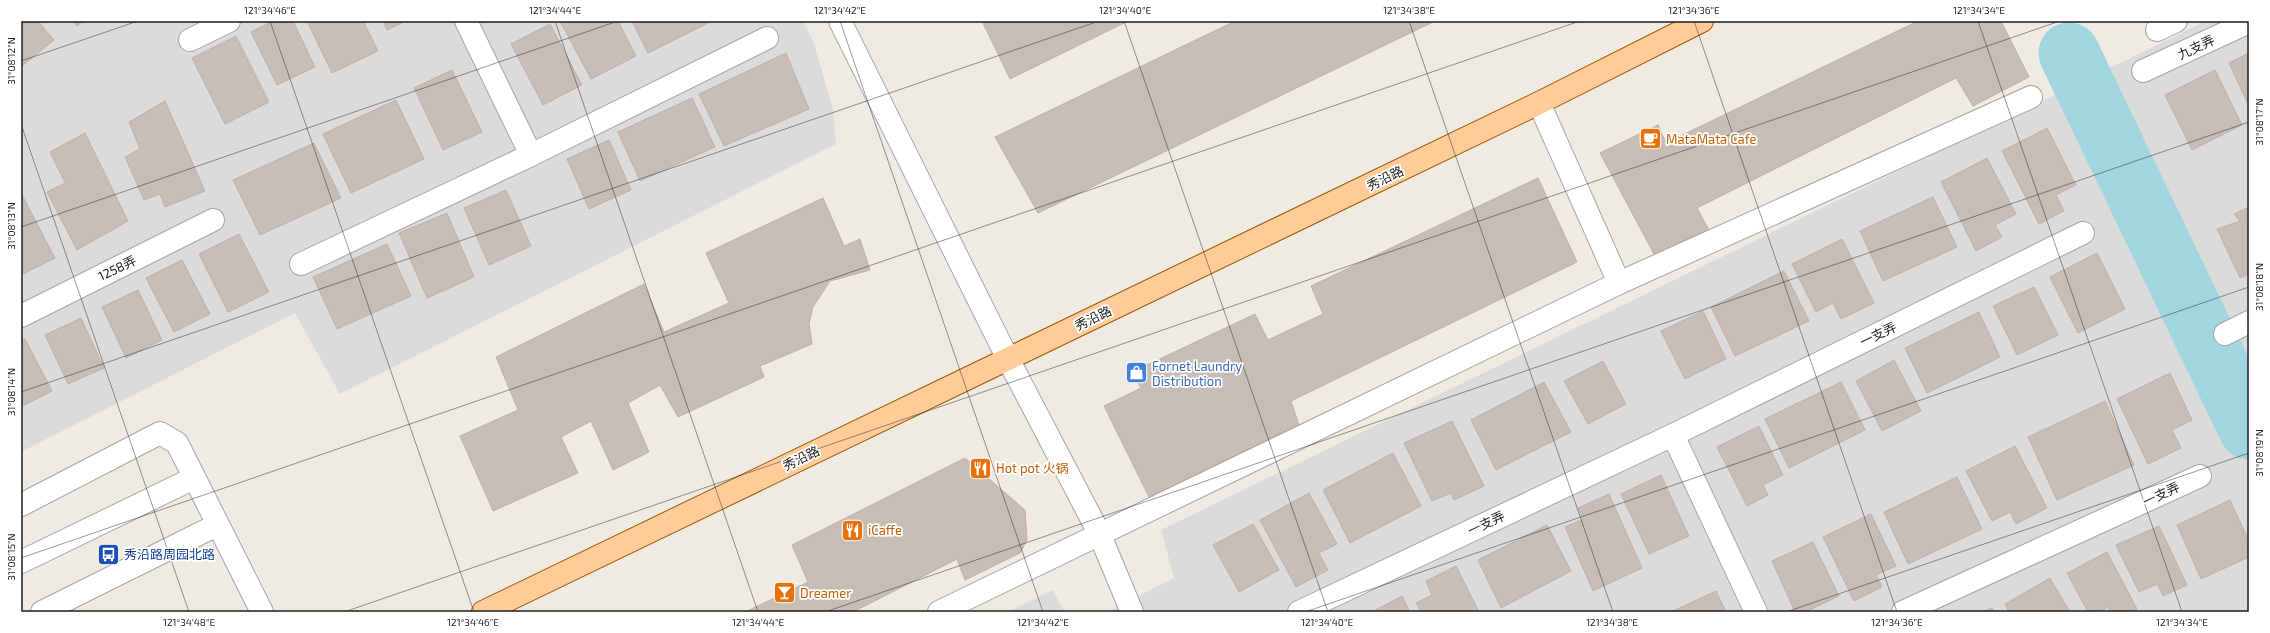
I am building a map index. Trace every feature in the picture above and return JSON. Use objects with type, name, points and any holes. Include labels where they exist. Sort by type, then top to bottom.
[{"type":"main road","name":"秀沿路","points":[[483,612],[1540,103],[1702,21]]},
{"type":"street","points":[[190,40],[229,21]]},
{"type":"street","points":[[466,21],[531,155]]},
{"type":"street","points":[[840,21],[1008,358],[1099,533],[1132,612]]},
{"type":"street","name":"九支弄","points":[[2143,71],[2249,22]]},
{"type":"street","points":[[301,264],[531,155],[767,38]]},
{"type":"street","points":[[939,612],[1099,533],[1619,283],[2031,97]]},
{"type":"street","points":[[1540,103],[1619,283]]},
{"type":"street","name":"1258弄","points":[[21,316],[213,220]]},
{"type":"street","name":"一支弄","points":[[1299,612],[1673,434],[2083,233]]},
{"type":"street","points":[[2225,334],[2249,322]]},
{"type":"street","points":[[21,505],[160,433],[177,443],[262,612]]},
{"type":"street","points":[[1673,434],[1756,612]]},
{"type":"street","name":"一支弄","points":[[1903,612],[2200,476]]},
{"type":"street","points":[[21,562],[194,478]]},
{"type":"street","points":[[42,612],[217,525]]},
{"type":"shaded area","points":[[21,21],[803,21],[814,43],[833,110],[836,144],[340,394],[295,313],[21,452]]},
{"type":"shaded area","points":[[2206,21],[2249,21],[2249,612],[1107,612],[1174,578],[1161,530]]},
{"type":"shaded area","points":[[1052,590],[1065,612],[1008,612]]},
{"type":"building","points":[[21,21],[38,21],[54,40],[21,67]]},
{"type":"building","points":[[73,21],[83,21],[77,26]]},
{"type":"building","points":[[273,21],[293,21],[315,67],[277,85],[251,32]]},
{"type":"building","points":[[307,21],[363,21],[378,51],[332,73]]},
{"type":"building","points":[[383,21],[406,21],[387,30]]},
{"type":"building","points":[[560,21],[618,21],[636,56],[591,79]]},
{"type":"building","points":[[632,21],[712,21],[648,53]]},
{"type":"building","points":[[982,21],[1128,21],[1010,79]]},
{"type":"building","points":[[1235,21],[1435,21],[1038,213],[995,137]]},
{"type":"building","points":[[1918,21],[2001,21],[2029,77],[1973,106],[1956,78],[1697,208],[1709,230],[1655,256],[1600,153],[1658,125],[1666,143]]},
{"type":"building","points":[[550,24],[582,85],[543,105],[511,44]]},
{"type":"building","points":[[236,36],[269,102],[225,124],[192,58]]},
{"type":"building","points":[[786,53],[809,109],[724,146],[699,94]]},
{"type":"building","points":[[2249,53],[2249,106],[2229,63]]},
{"type":"building","points":[[452,70],[482,132],[443,150],[414,88]]},
{"type":"building","points":[[2215,70],[2242,125],[2192,150],[2165,95]]},
{"type":"building","points":[[692,98],[715,147],[640,181],[618,132]]},
{"type":"building","points":[[396,100],[424,159],[351,193],[323,134]]},
{"type":"building","points":[[165,101],[205,191],[165,207],[160,194],[144,200],[125,157],[140,149],[129,122]]},
{"type":"building","points":[[2047,128],[2076,185],[2056,195],[2064,211],[2039,224],[2002,151]]},
{"type":"building","points":[[85,133],[128,221],[77,250],[47,192],[65,183],[50,152]]},
{"type":"building","points":[[609,140],[631,190],[589,209],[567,159]]},
{"type":"building","points":[[314,143],[341,198],[260,235],[233,180]]},
{"type":"building","points":[[1987,158],[2016,214],[1995,225],[2002,237],[1976,251],[1941,182]]},
{"type":"building","points":[[1538,178],[1577,262],[1291,401],[1300,428],[1149,497],[1104,406],[1141,388],[1132,372],[1255,314],[1268,340],[1323,314],[1311,286]]},
{"type":"building","points":[[506,190],[531,246],[489,265],[464,208]]},
{"type":"building","points":[[21,193],[55,258],[23,274],[21,271]]},
{"type":"building","points":[[1933,197],[1957,247],[1883,281],[1860,231]]},
{"type":"building","points":[[823,198],[844,246],[860,239],[870,270],[830,281],[813,307],[809,324],[812,344],[760,366],[764,377],[678,417],[660,385],[628,403],[649,452],[613,470],[591,421],[561,437],[578,473],[493,511],[460,436],[518,410],[496,357],[644,284],[664,332],[729,303],[706,253]]},
{"type":"building","points":[[2249,207],[2249,274],[2240,278],[2217,229],[2240,221],[2234,214]]},
{"type":"building","points":[[447,213],[474,277],[427,298],[399,233]]},
{"type":"building","points":[[239,234],[269,292],[228,312],[199,254]]},
{"type":"building","points":[[1842,239],[1874,303],[1841,319],[1833,303],[1816,312],[1792,264]]},
{"type":"building","points":[[387,244],[411,296],[337,329],[313,277]]},
{"type":"building","points":[[2097,253],[2125,309],[2078,333],[2050,277]]},
{"type":"building","points":[[182,260],[210,314],[174,332],[146,278]]},
{"type":"building","points":[[1784,271],[1809,321],[1735,356],[1711,307]]},
{"type":"building","points":[[2034,287],[2058,335],[2017,355],[1993,306]]},
{"type":"building","points":[[138,290],[162,340],[126,358],[102,307]]},
{"type":"building","points":[[1703,311],[1726,359],[1685,379],[1661,331]]},
{"type":"building","points":[[1979,312],[2000,357],[1927,393],[1905,348]]},
{"type":"building","points":[[81,318],[104,368],[68,384],[45,335]]},
{"type":"building","points":[[25,339],[52,391],[21,407],[21,341]]},
{"type":"building","points":[[1894,360],[1921,411],[1882,431],[1856,381]]},
{"type":"building","points":[[1603,361],[1626,404],[1588,424],[1564,381]]},
{"type":"building","points":[[2170,373],[2192,420],[2172,430],[2181,448],[2148,464],[2117,399]]},
{"type":"building","points":[[1544,382],[1571,432],[1496,470],[1471,420]]},
{"type":"building","points":[[1841,382],[1865,430],[1789,468],[1765,419]]},
{"type":"building","points":[[2105,401],[2134,465],[2057,500],[2028,437]]},
{"type":"building","points":[[1452,421],[1484,486],[1454,500],[1451,493],[1432,501],[1404,443]]},
{"type":"building","points":[[1759,426],[1783,475],[1763,485],[1768,495],[1747,506],[1717,447]]},
{"type":"building","points":[[2015,446],[2047,508],[2016,524],[2010,512],[1992,521],[1966,471]]},
{"type":"building","points":[[1393,453],[1421,506],[1350,543],[1323,490]]},
{"type":"building","points":[[965,458],[1025,510],[1027,540],[1020,553],[965,580],[957,559],[853,612],[745,612],[808,582],[792,545]]},
{"type":"building","points":[[1661,475],[1689,536],[1649,554],[1621,494]]},
{"type":"building","points":[[1957,477],[1982,529],[1908,564],[1884,512]]},
{"type":"building","points":[[1309,493],[1337,544],[1319,553],[1328,570],[1296,587],[1260,520]]},
{"type":"building","points":[[1609,494],[1642,568],[1593,591],[1565,527],[1583,519],[1578,508]]},
{"type":"building","points":[[2230,500],[2249,541],[2249,557],[2201,579],[2177,525]]},
{"type":"building","points":[[1871,514],[1896,566],[1876,575],[1882,587],[1854,601],[1823,537]]},
{"type":"building","points":[[1253,524],[1279,570],[1239,592],[1213,545]]},
{"type":"building","points":[[1547,525],[1571,571],[1501,608],[1478,560]]},
{"type":"building","points":[[2159,526],[2187,585],[2163,596],[2157,584],[2139,592],[2116,545]]},
{"type":"building","points":[[1813,542],[1839,596],[1805,612],[1795,612],[1772,561]]},
{"type":"building","points":[[2107,552],[2137,609],[2130,612],[2111,612],[2108,607],[2098,612],[2088,612],[2067,573]]},
{"type":"building","points":[[1456,566],[1479,612],[1421,612],[1416,603],[1432,595],[1426,581]]},
{"type":"building","points":[[2050,578],[2070,612],[2009,612],[2005,604]]},
{"type":"building","points":[[1716,591],[1726,612],[1671,612]]},
{"type":"building","points":[[1402,596],[1410,612],[1372,612]]},
{"type":"building","points":[[1992,608],[1995,612],[1983,612]]},
{"type":"waterway","points":[[2069,53],[2249,429]]},
{"type":"place","name":"MataMata Cafe","points":[[1650,139]]},
{"type":"place","name":"Fornet Laundry Distribution","points":[[1137,373]]},
{"type":"place","name":"Hot pot 火锅","points":[[980,468]]},
{"type":"place","name":"iCaffe","points":[[853,530]]},
{"type":"place","name":"秀沿路周园北路","points":[[109,554]]},
{"type":"place","name":"Dreamer","points":[[785,593]]}]
